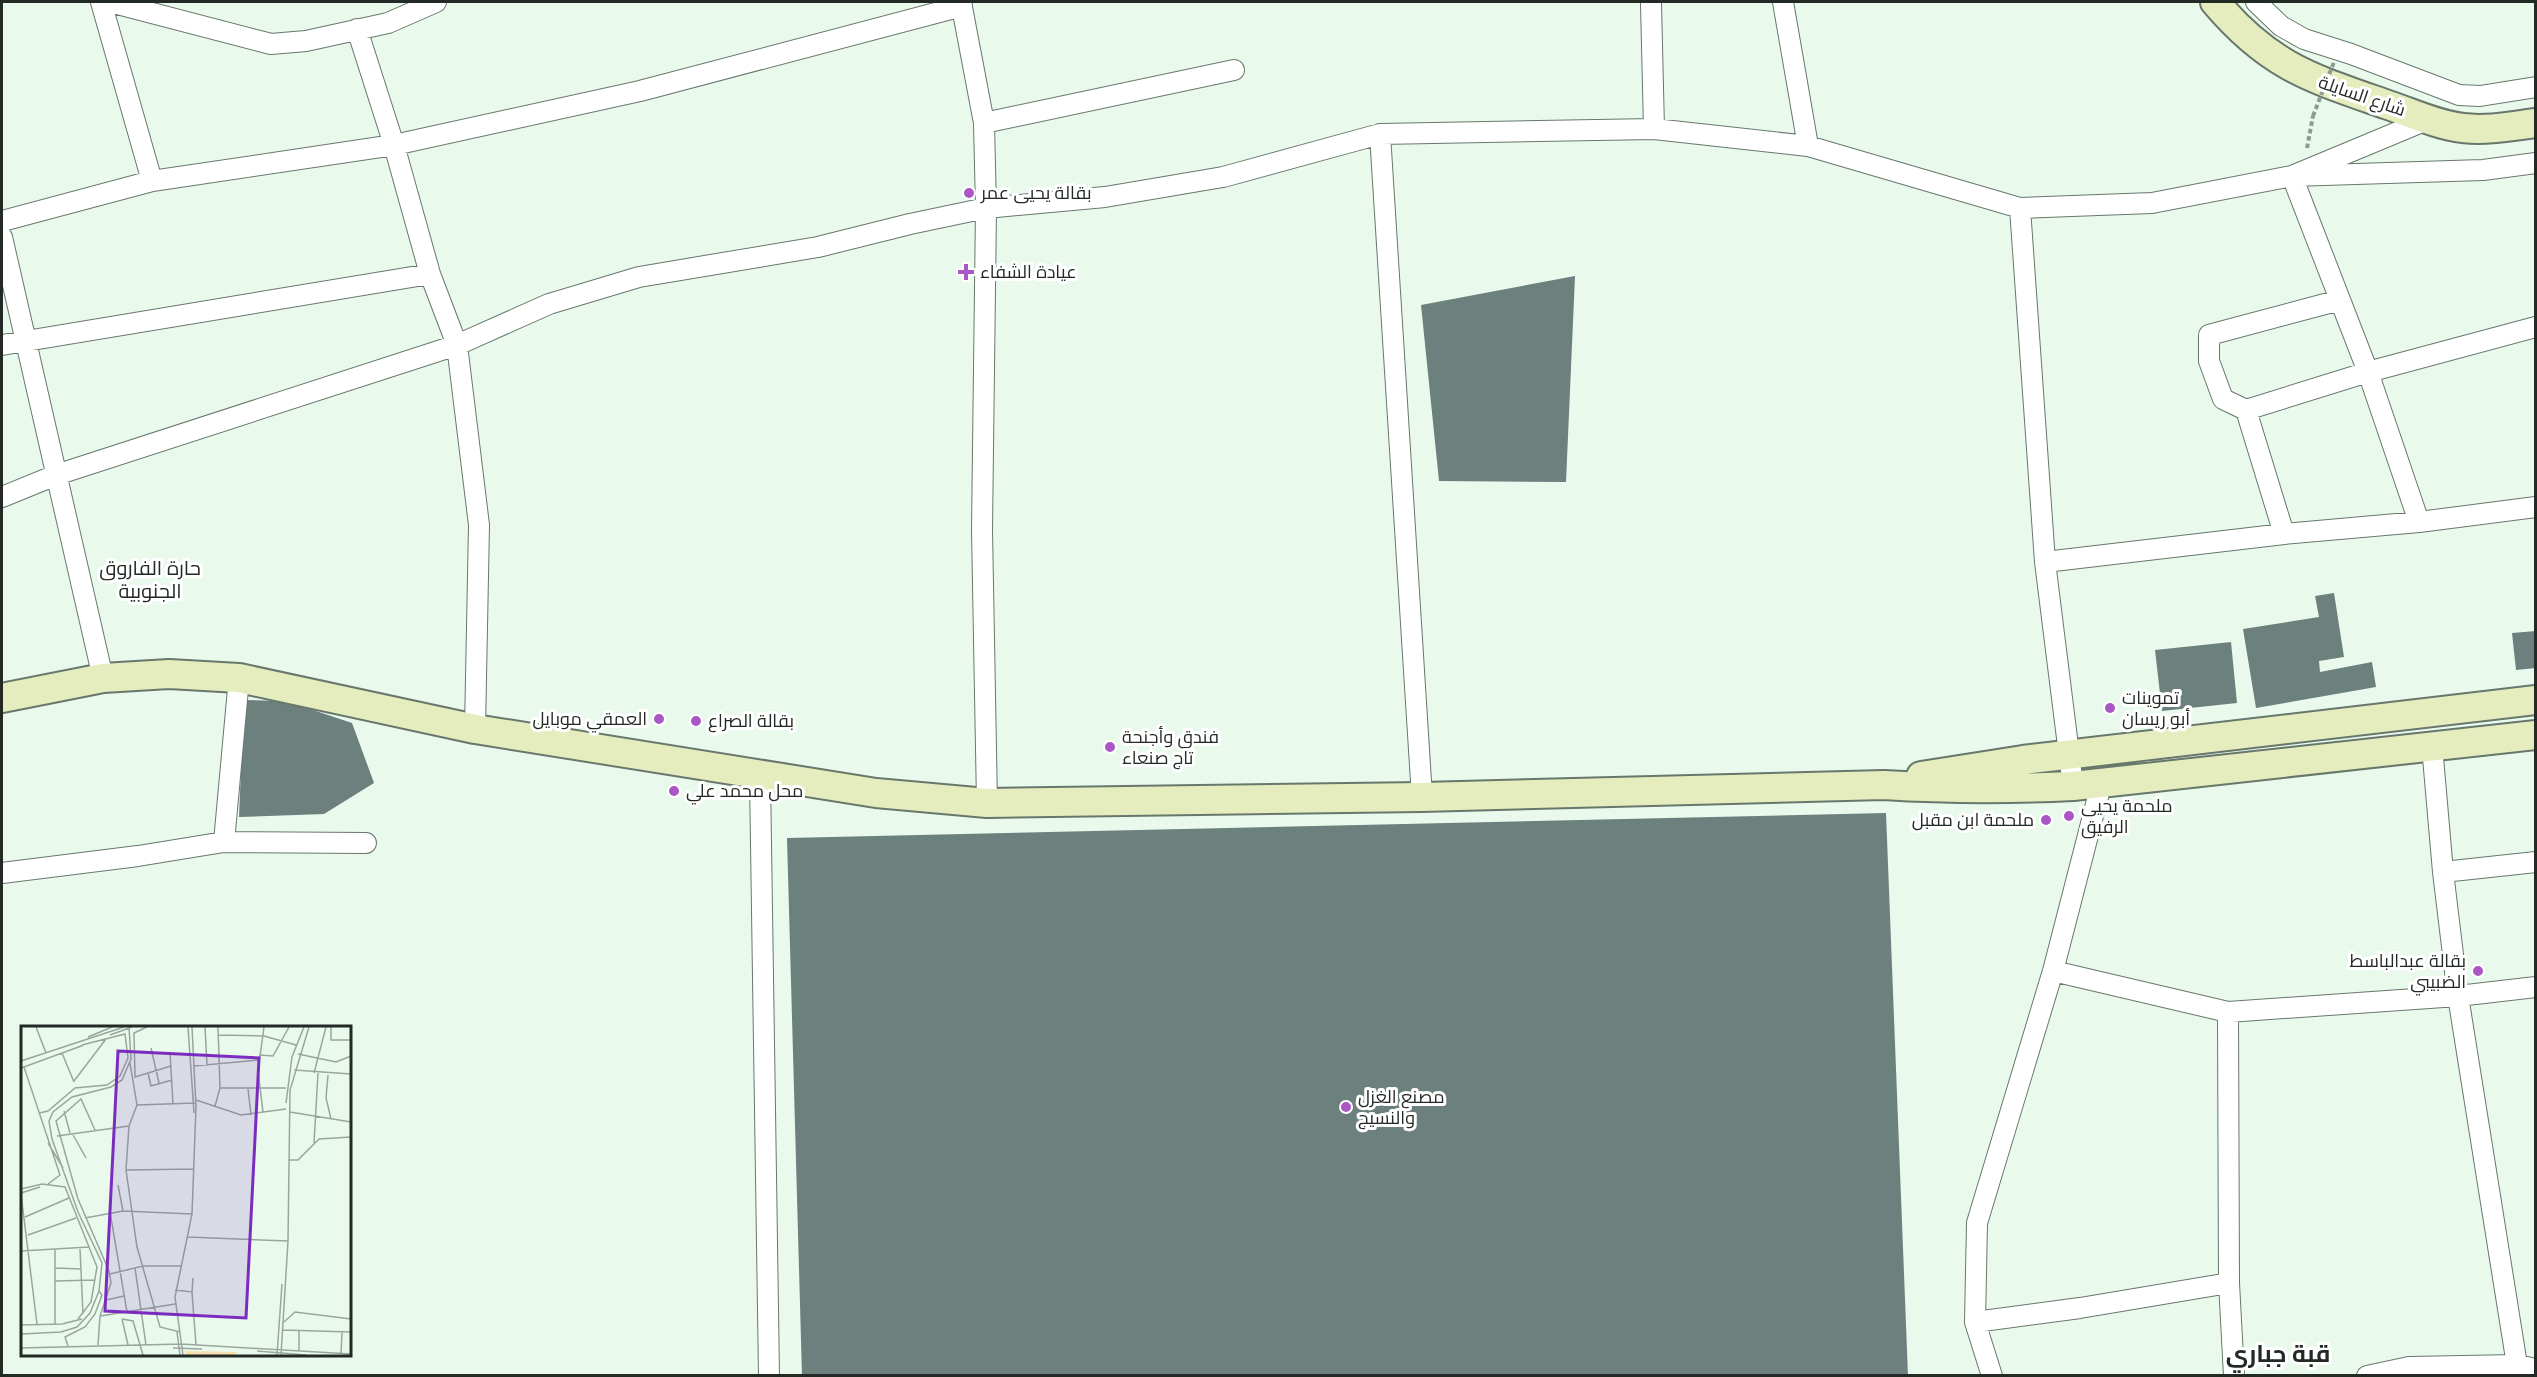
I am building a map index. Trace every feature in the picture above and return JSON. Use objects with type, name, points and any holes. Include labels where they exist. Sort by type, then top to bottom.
[{"type":"street","points":[[101,2],[152,181]]},
{"type":"street","points":[[110,2],[271,44],[306,41],[388,23],[436,2]]},
{"type":"street","points":[[1784,2],[1808,146]]},
{"type":"street","name":"شارع السايلة","points":[[2215,2],[2258,46],[2283,64],[2311,78],[2429,119],[2462,128],[2480,129],[2535,123]]},
{"type":"street","points":[[2256,2],[2281,27],[2304,39],[2459,95],[2480,96],[2535,87]]},
{"type":"street","points":[[2,221],[152,181],[394,145],[640,91],[961,4],[984,123],[987,208],[982,530],[987,803]]},
{"type":"street","points":[[1651,4],[1654,129]]},
{"type":"street","points":[[357,29],[394,145],[430,274],[457,345],[478,525],[475,729]]},
{"type":"street","points":[[984,123],[1234,70]]},
{"type":"street","points":[[2292,176],[2429,119]]},
{"type":"street","points":[[2,497],[56,475],[457,345],[549,304],[639,277],[818,247],[987,208],[1105,197],[1222,177],[1380,134],[1654,129],[1808,146],[2020,208],[2152,203],[2292,176],[2483,170],[2535,163]]},
{"type":"street","points":[[1380,134],[1422,796]]},
{"type":"street","points":[[2292,176],[2368,372],[2419,522]]},
{"type":"street","points":[[2020,208],[2045,562],[2073,786]]},
{"type":"street","points":[[2,237],[103,678]]},
{"type":"street","points":[[2,345],[430,274]]},
{"type":"street","points":[[2340,300],[2209,334],[2209,361],[2223,399],[2246,410],[2368,372],[2535,327]]},
{"type":"street","points":[[2246,410],[2284,534]]},
{"type":"street","points":[[2045,562],[2284,534],[2419,522],[2535,507]]},
{"type":"street","points":[[2,698],[103,678],[169,674],[239,678],[475,729],[760,777],[876,793],[987,803],[1884,785],[1978,789],[2073,786],[2535,735]]},
{"type":"street","points":[[224,842],[239,678]]},
{"type":"street","points":[[1884,785],[1976,766],[2535,700]]},
{"type":"street","points":[[2367,1376],[2409,1367],[2526,1367],[2458,996],[2443,872],[2432,746]]},
{"type":"street","points":[[760,777],[769,1376]]},
{"type":"street","points":[[1992,1376],[1975,1322],[1977,1223],[2054,971],[2102,781]]},
{"type":"street","points":[[2,873],[138,856],[224,842],[366,843]]},
{"type":"street","points":[[2443,872],[2535,862]]},
{"type":"street","points":[[2054,971],[2228,1012],[2458,996],[2535,987]]},
{"type":"street","points":[[2228,1012],[2229,1283],[2234,1376]]},
{"type":"street","points":[[1975,1322],[2080,1308],[2229,1283]]},
{"type":"path","points":[[2308,144],[2313,116],[2334,62]]},
{"type":"building","points":[[1575,276],[1566,482],[1439,481],[1421,305]]},
{"type":"building","points":[[2334,593],[2344,657],[2319,661],[2320,672],[2372,662],[2376,687],[2256,708],[2243,629],[2319,617],[2315,596]]},
{"type":"building","points":[[2536,631],[2536,668],[2516,670],[2512,633]]},
{"type":"building","points":[[2231,642],[2237,703],[2162,711],[2155,650]]},
{"type":"building","points":[[244,700],[286,701],[352,723],[374,783],[324,814],[239,817]]},
{"type":"building","name":"مصنع الغزل والنسيج","points":[[1886,813],[1908,1376],[802,1376],[787,838]]},
{"type":"place","name":"بقالة يحيى عمر","points":[[969,193]]},
{"type":"place","name":"عيادة الشفاء","points":[[966,272]]},
{"type":"place","name":"تموينات أبو ريسان","points":[[2110,708]]},
{"type":"place","name":"العمقي موبايل","points":[[659,719]]},
{"type":"place","name":"بقالة الصراع","points":[[696,721]]},
{"type":"place","name":"فندق وأجنحة تاج صنعاء","points":[[1110,747]]},
{"type":"place","name":"محل محمد علي","points":[[674,791]]},
{"type":"place","name":"ملحمة يحيى الرفيق","points":[[2069,816]]},
{"type":"place","name":"ملحمة ابن مقبل","points":[[2046,820]]},
{"type":"place","name":"بقالة عبدالباسط الضبيبي","points":[[2478,971]]},
{"type":"place","name":"مصنع الغزل والنسيج","points":[[1346,1107]]},
{"type":"district","name":"حارة الفاروق الجنوبية","points":[[150,580]]},
{"type":"district","name":"قبة جباري","points":[[2278,1354]]}]
